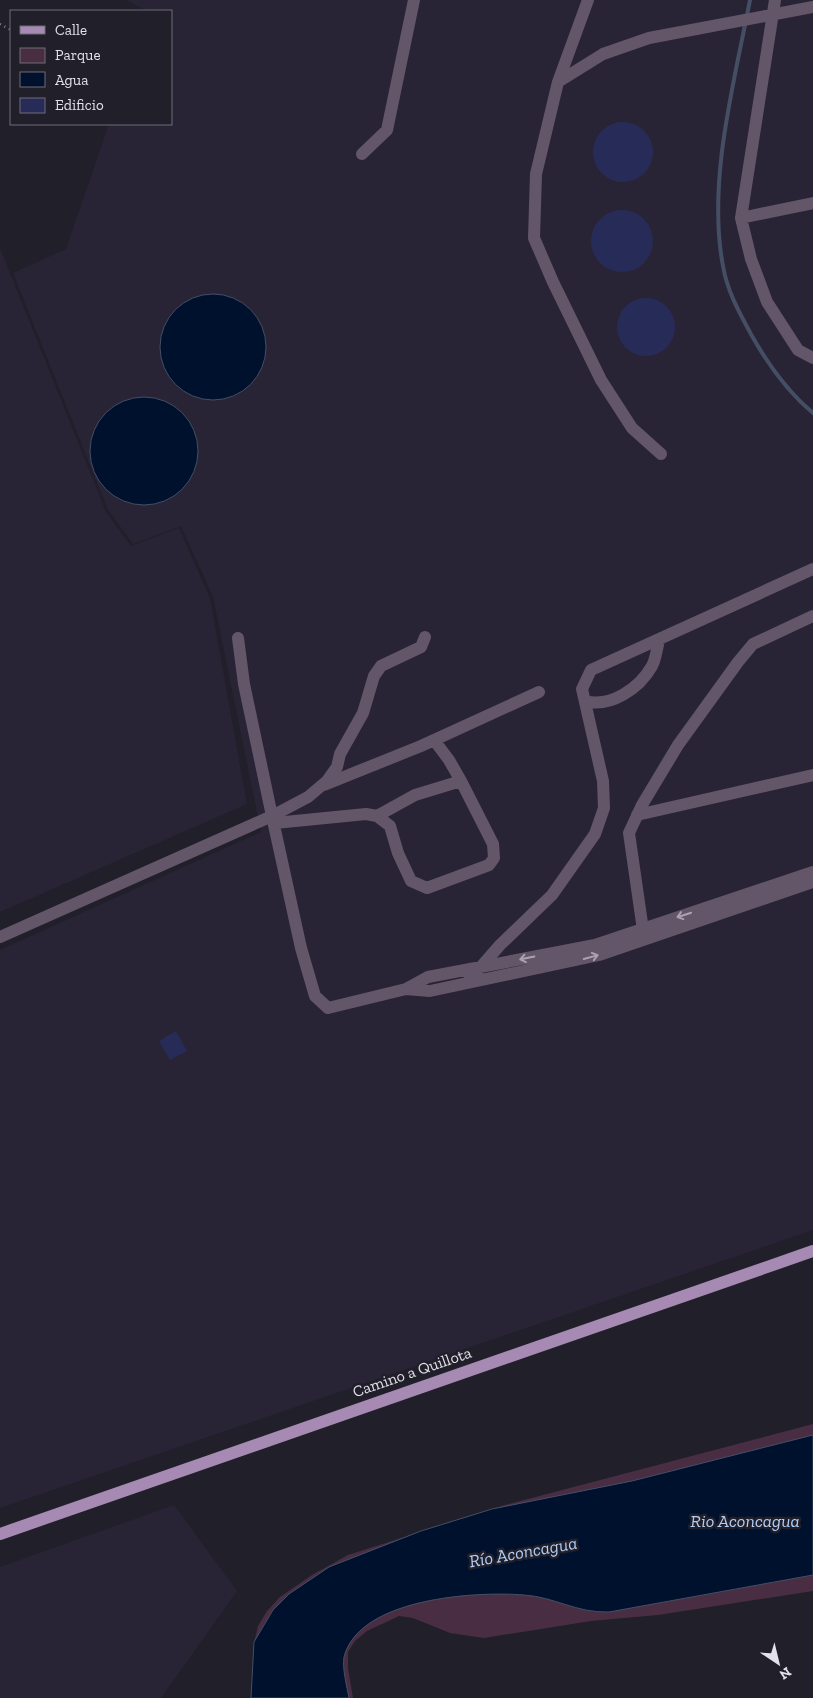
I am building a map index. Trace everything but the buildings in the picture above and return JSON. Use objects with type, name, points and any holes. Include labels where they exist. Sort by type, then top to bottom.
[{"type":"main road","name":"Camino a Quillota","points":[[0,1533],[813,1251]]},
{"type":"lane","points":[[362,154],[387,130],[414,0]]},
{"type":"lane","points":[[588,0],[558,82],[536,174],[534,238],[553,282],[601,380],[632,428],[661,454]]},
{"type":"lane","points":[[775,0],[741,218],[751,259],[767,302],[798,350],[813,358]]},
{"type":"lane","points":[[558,82],[603,54],[649,38],[813,7]]},
{"type":"lane","points":[[741,218],[813,203]]},
{"type":"lane","points":[[467,984],[480,967],[552,895],[595,834],[604,808],[603,781],[582,689],[592,670],[813,569]]},
{"type":"lane","points":[[643,934],[629,833],[637,815],[678,745],[753,644],[813,616]]},
{"type":"lane","points":[[0,937],[273,820],[308,797],[320,787],[337,767],[340,754],[363,713],[374,676],[381,666],[421,647],[424,637]]},
{"type":"lane","points":[[238,638],[244,684],[301,948],[315,996],[328,1008],[406,988],[428,977],[643,934],[813,882]]},
{"type":"lane","points":[[585,701],[597,704],[616,699],[635,685],[652,666],[659,640]]},
{"type":"lane","points":[[320,787],[434,740],[539,692]]},
{"type":"lane","points":[[273,820],[366,814],[376,816],[390,826],[398,852],[411,881],[427,888],[489,865],[494,858],[493,844],[461,781],[449,760],[434,740]]},
{"type":"lane","points":[[637,815],[813,776]]},
{"type":"lane","points":[[376,816],[415,795],[461,781]]},
{"type":"lane","points":[[406,988],[430,991],[574,961],[813,872]]},
{"type":"shaded area","points":[[126,0],[813,0],[813,1230],[0,1508],[0,950],[261,832],[213,597],[181,526],[133,544],[108,510],[13,273],[66,249],[109,125],[172,125],[172,10],[145,10]]},
{"type":"shaded area","points":[[0,248],[106,512],[131,546],[179,528],[210,598],[247,804],[0,912]]},
{"type":"shaded area","points":[[174,1505],[237,1591],[161,1698],[0,1698],[0,1567]]},
{"type":"green space","name":"Rio Aconcagua","points":[[813,1424],[813,1591],[658,1615],[591,1621],[484,1638],[450,1633],[413,1618],[399,1616],[367,1631],[355,1641],[348,1652],[348,1668],[353,1698],[255,1698],[254,1643],[258,1626],[267,1611],[280,1597],[312,1575],[348,1555],[505,1505]]},
{"type":"water","points":[[213,294],[233,298],[251,309],[262,327],[266,347],[262,367],[251,385],[233,396],[213,400],[193,396],[175,385],[164,367],[160,347],[164,327],[175,309],[193,298]]},
{"type":"water","points":[[144,397],[165,401],[182,413],[194,430],[198,451],[194,472],[182,489],[165,501],[144,505],[123,501],[106,489],[94,472],[90,451],[94,430],[106,413],[123,401]]},
{"type":"water","name":"Rio Aconcagua","points":[[813,1435],[813,1575],[609,1612],[576,1608],[535,1596],[524,1595],[478,1595],[422,1602],[395,1610],[372,1622],[354,1637],[344,1657],[345,1678],[349,1698],[251,1698],[254,1642],[273,1610],[289,1594],[329,1567],[421,1531],[492,1509],[632,1481]]},
{"type":"waterway","points":[[750,0],[730,98],[720,167],[718,201],[719,234],[723,266],[735,302],[758,347],[787,387],[813,413]]},
{"type":"water label","name":"Río Aconcagua","points":[[523,1552]]}]
